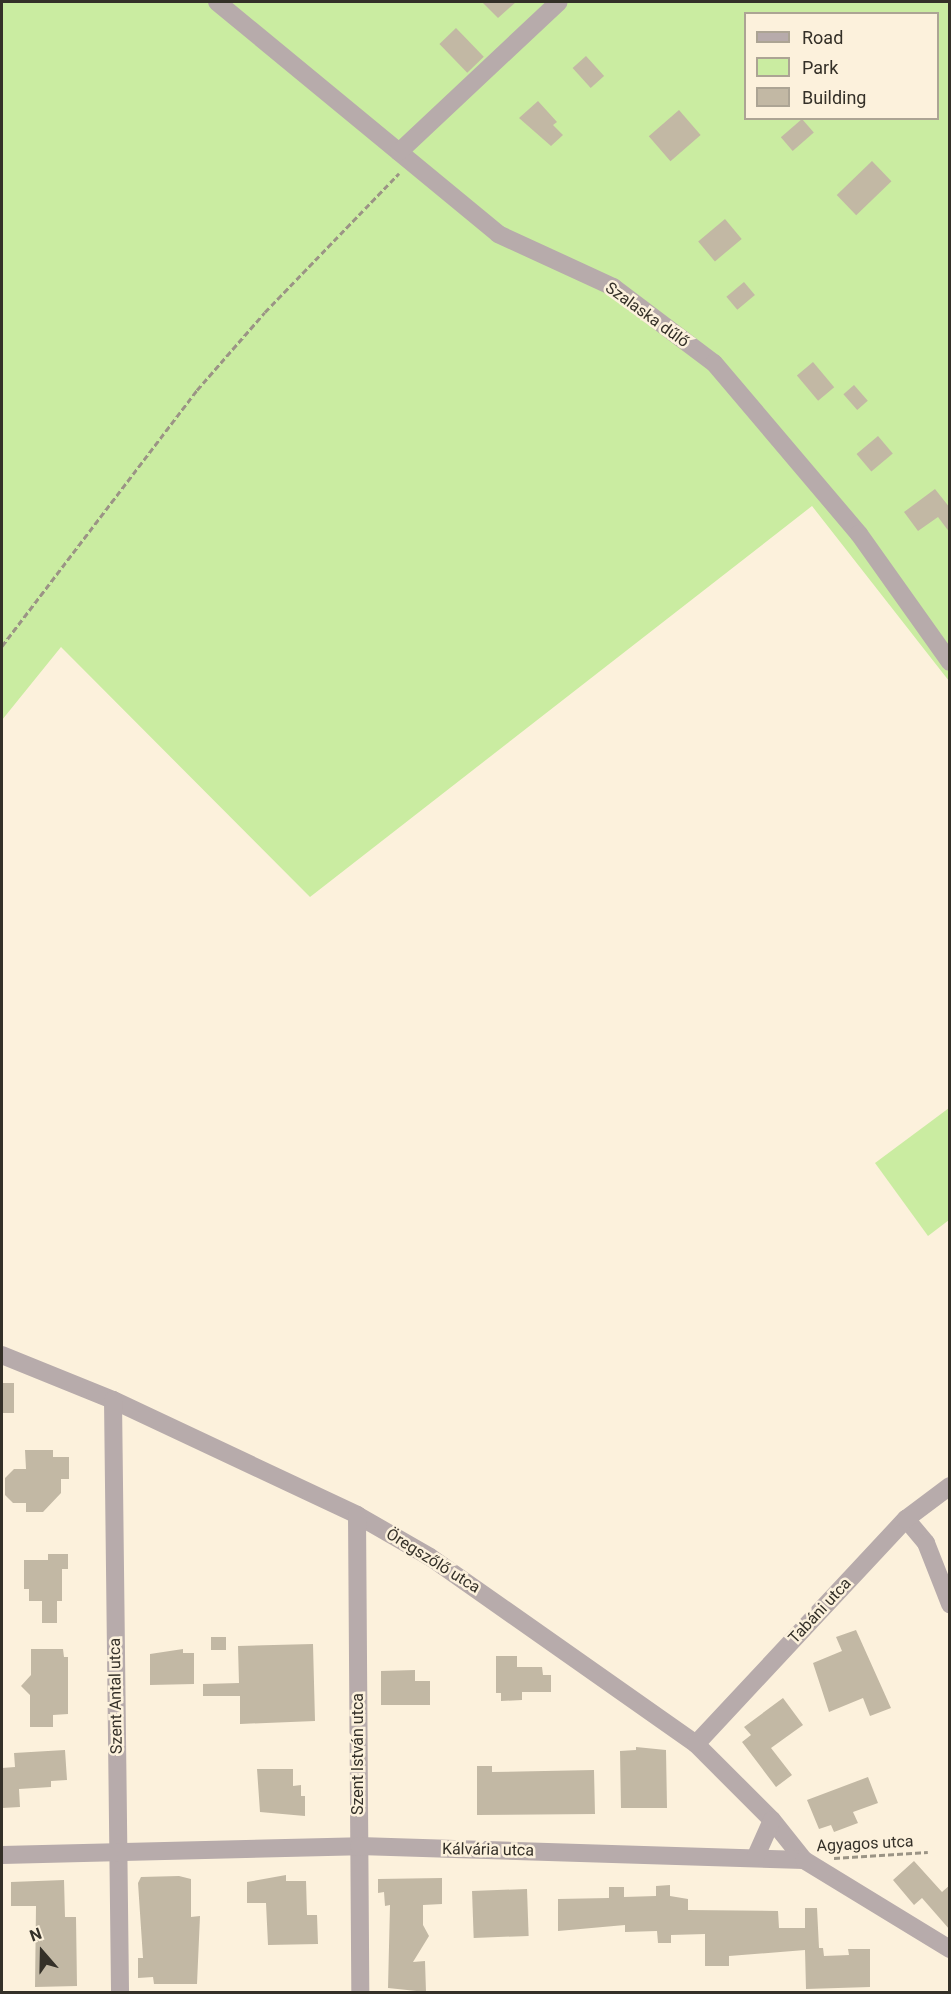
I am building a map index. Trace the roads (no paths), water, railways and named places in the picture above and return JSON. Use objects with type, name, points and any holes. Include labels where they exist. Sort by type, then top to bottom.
[{"type":"street","name":"Szalaska dűlő","points":[[217,2],[498,234],[613,287],[714,363],[858,534],[950,662]]},
{"type":"street","points":[[405,157],[560,2]]},
{"type":"street","name":"Öregszőlő utca","points":[[2,1355],[112,1400],[357,1515],[430,1557],[696,1744],[772,1820],[804,1860]]},
{"type":"street","name":"Szent Antal utca","points":[[112,1400],[120,1992]]},
{"type":"street","name":"Tabáni utca","points":[[696,1744],[906,1519],[950,1486]]},
{"type":"street","name":"Szent István utca","points":[[357,1515],[360,1992]]},
{"type":"street","points":[[906,1519],[926,1543],[950,1604]]},
{"type":"street","points":[[756,1856],[772,1820]]},
{"type":"street","name":"Kálvária utca","points":[[2,1855],[359,1846],[756,1856],[804,1860],[950,1949]]}]
